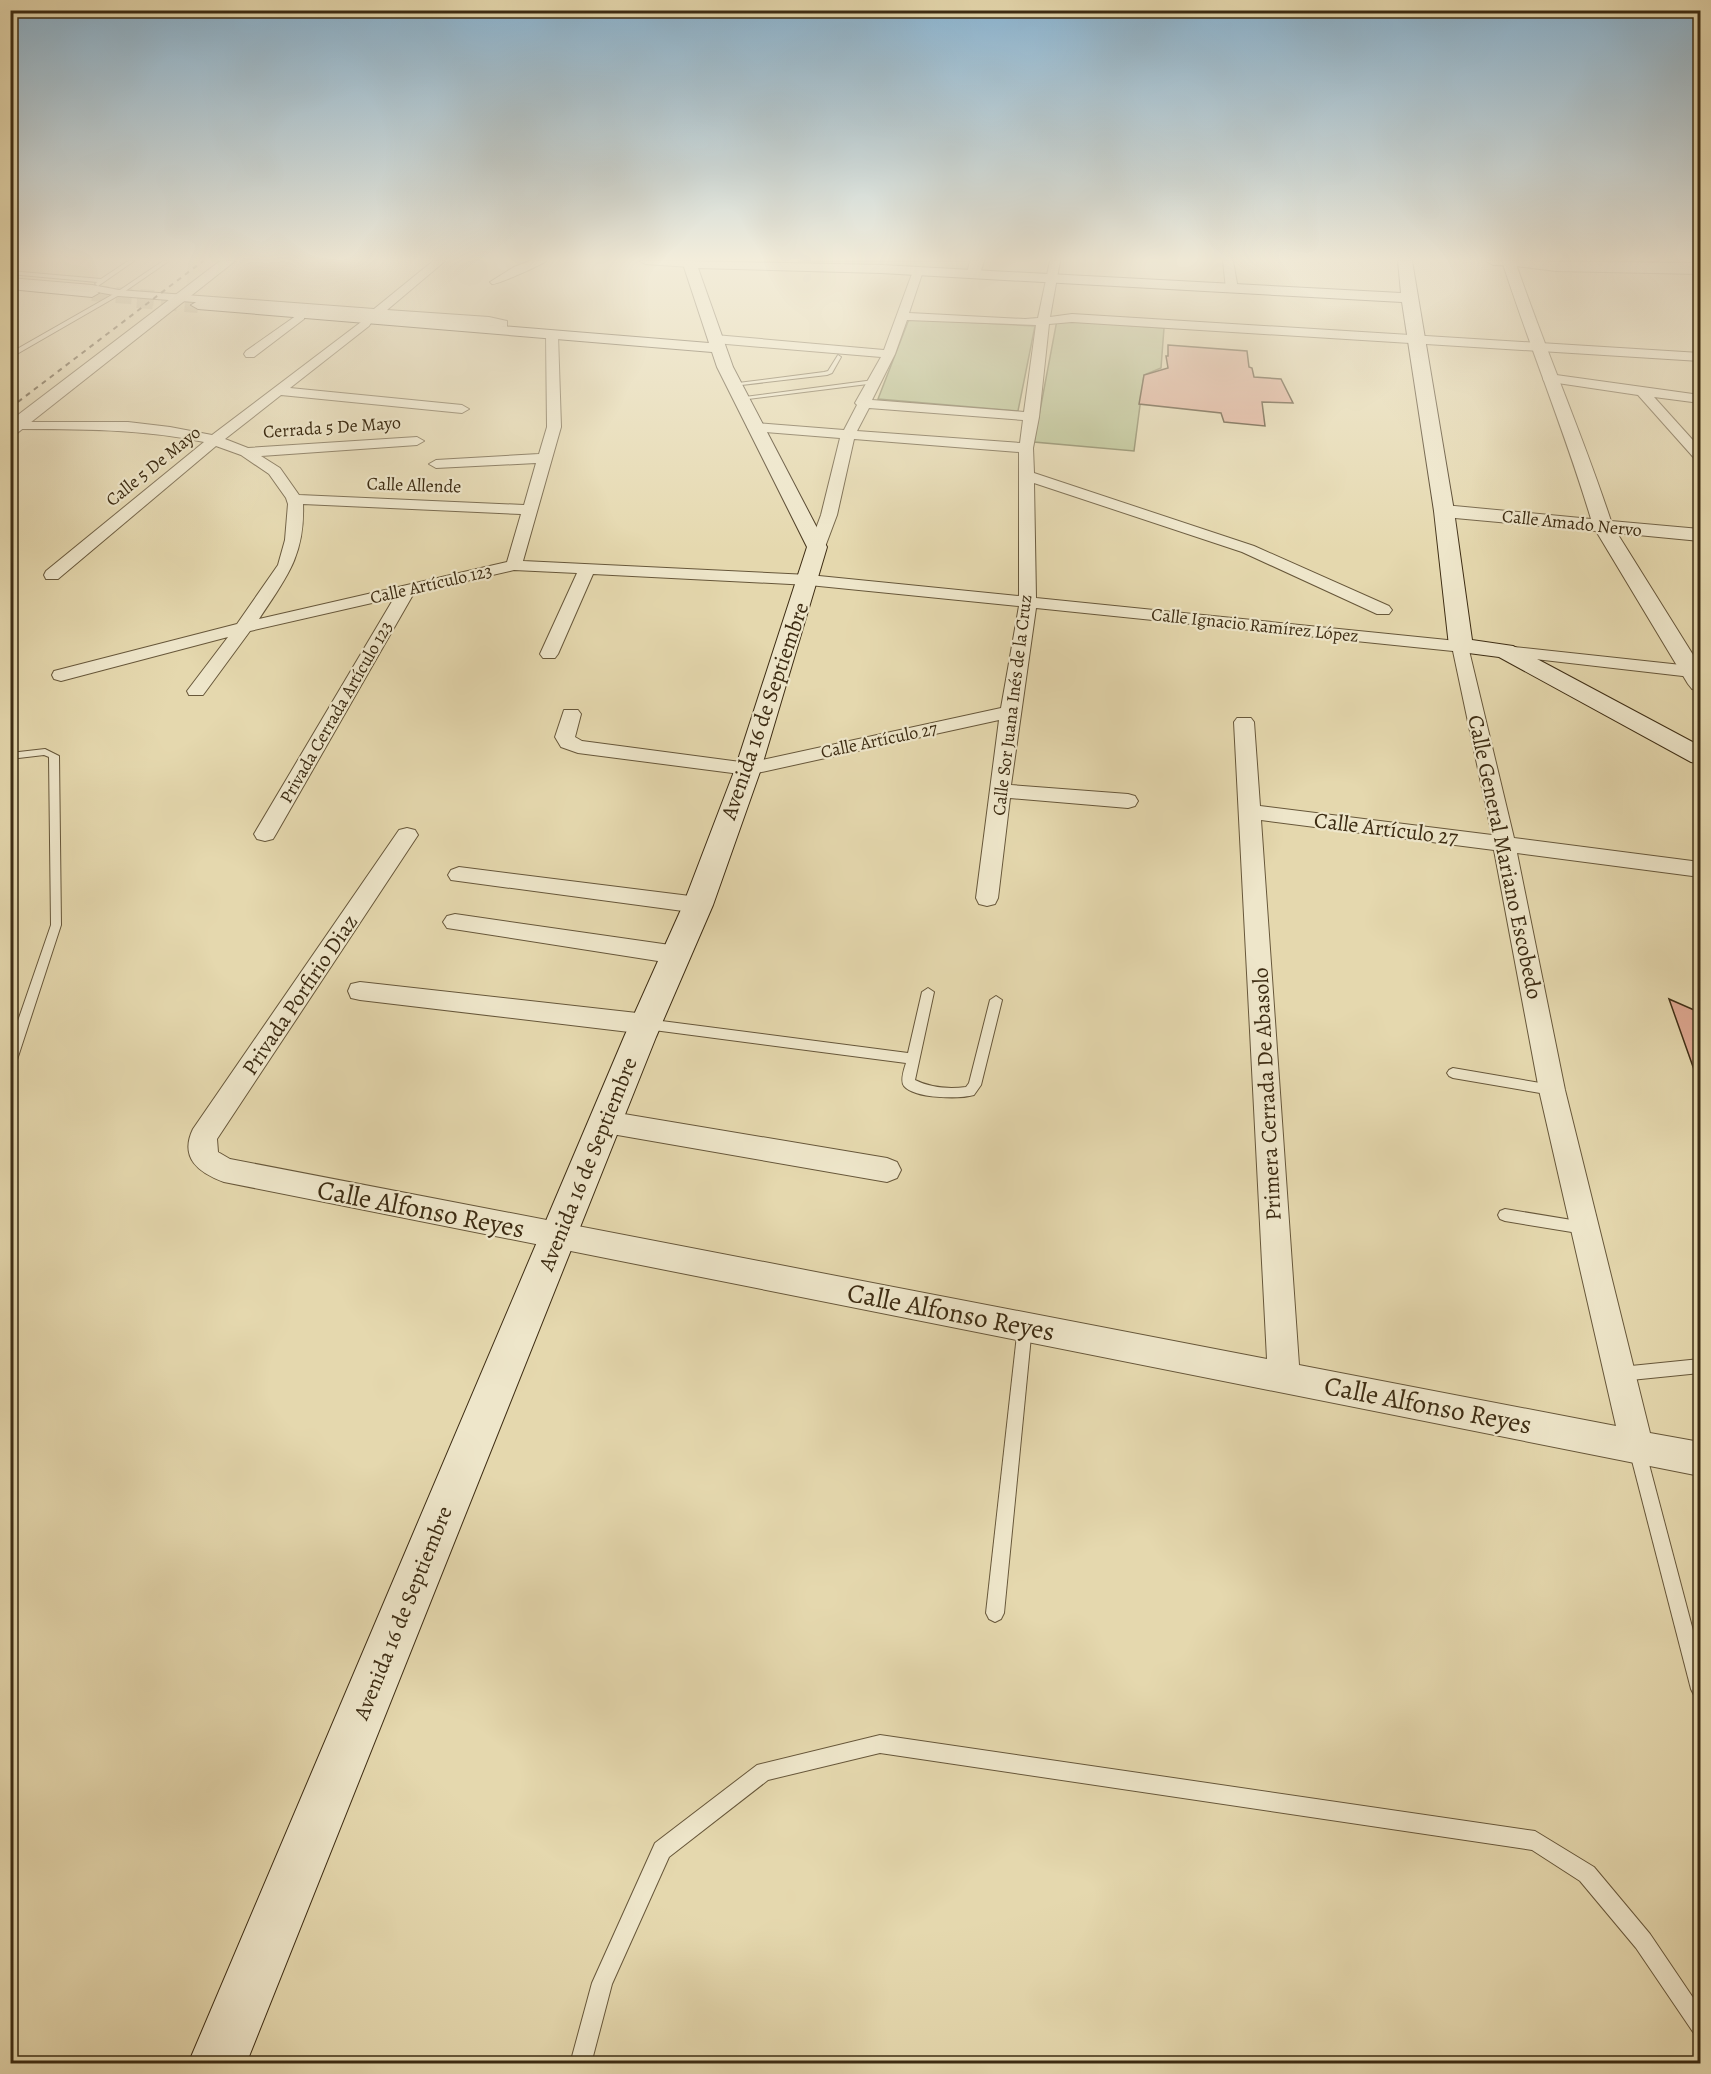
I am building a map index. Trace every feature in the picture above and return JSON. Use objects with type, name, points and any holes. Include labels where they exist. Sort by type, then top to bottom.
[{"type":"main road","points":[[722,358],[813,563]]},
{"type":"main road","name":"Calle General Mariano Escobedo","points":[[1419,358],[1444,511],[1461,646]]},
{"type":"main road","name":"Avenida 16 de Septiembre","points":[[218,2064],[646,1024],[698,905],[748,768],[813,563]]},
{"type":"main road","name":"Calle Ignacio Ramírez López","points":[[1461,646],[1505,651]]},
{"type":"main road","points":[[1505,651],[1701,756]]},
{"type":"street","points":[[14,428],[106,358]]},
{"type":"street","name":"Calle 5 De Mayo","points":[[52,575],[215,440],[320,358]]},
{"type":"street","points":[[514,565],[554,428],[552,358]]},
{"type":"street","points":[[813,563],[829,515],[848,435],[862,403],[887,358],[877,358]]},
{"type":"street","name":"Calle Sor Juana Inés de la Cruz","points":[[987,898],[1010,712],[1028,603],[1026,448],[1039,358]]},
{"type":"street","points":[[1542,358],[1578,447],[1603,527],[1698,677]]},
{"type":"street","points":[[1550,378],[1618,386],[1643,393],[1701,399]]},
{"type":"street","points":[[278,391],[462,409]]},
{"type":"street","points":[[1643,393],[1701,456]]},
{"type":"street","points":[[862,403],[1032,417]]},
{"type":"street","points":[[14,428],[100,425],[157,429],[215,440],[249,452],[272,467],[295,499],[294,534],[286,565],[245,627],[196,691]]},
{"type":"street","points":[[754,427],[1026,448]]},
{"type":"street","name":"Cerrada 5 De Mayo","points":[[249,452],[417,441]]},
{"type":"street","points":[[436,464],[545,458]]},
{"type":"street","points":[[272,467],[294,466]]},
{"type":"street","points":[[1027,476],[1248,549],[1383,610]]},
{"type":"street","name":"Calle Allende","points":[[295,499],[530,510]]},
{"type":"street","name":"Calle Amado Nervo","points":[[1444,511],[1701,535]]},
{"type":"street","name":"Calle Artículo 123","points":[[61,675],[245,627],[514,565],[587,568],[813,563]]},
{"type":"street","name":"Calle Ignacio Ramírez López","points":[[813,563],[1028,603],[1461,646]]},
{"type":"street","points":[[549,654],[587,568]]},
{"type":"street","name":"Privada Cerrada Artículo 123","points":[[265,834],[408,590]]},
{"type":"street","name":"Calle General Mariano Escobedo","points":[[1461,646],[1504,843],[1552,1090],[1621,1374],[1636,1446]]},
{"type":"street","name":"Calle Ignacio Ramírez López","points":[[1505,651],[1698,677]]},
{"type":"street","name":"Calle Artículo 27","points":[[571,714],[566,737],[568,743],[578,747],[748,768],[1010,712]]},
{"type":"street","name":"Primera Cerrada De Abasolo","points":[[1244,722],[1284,1377]]},
{"type":"street","points":[[1001,791],[1128,801]]},
{"type":"street","name":"Calle Artículo 27","points":[[1250,812],[1701,869]]},
{"type":"street","name":"Privada Porfirio Diaz","points":[[204,1158],[203,1137],[407,835]]},
{"type":"street","points":[[459,875],[698,905]]},
{"type":"street","points":[[456,922],[677,955]]},
{"type":"street","points":[[360,991],[646,1024]]},
{"type":"street","points":[[606,1122],[887,1170]]},
{"type":"street","name":"Calle Alfonso Reyes","points":[[204,1158],[224,1170],[1701,1459]]},
{"type":"lane","points":[[736,391],[825,374],[830,372],[838,358]]},
{"type":"lane","points":[[736,391],[874,382]]},
{"type":"lane","points":[[10,642],[10,669]]},
{"type":"lane","points":[[10,756],[45,752],[54,756],[56,913],[56,924],[39,980],[10,1063]]},
{"type":"lane","points":[[928,992],[909,1083],[918,1088],[956,1094],[970,1091],[975,1085],[996,1000]]},
{"type":"lane","points":[[646,1024],[914,1059]]},
{"type":"lane","points":[[1453,1073],[1552,1090]]},
{"type":"lane","points":[[1505,1215],[1585,1228]]},
{"type":"lane","points":[[995,1613],[1025,1326]]},
{"type":"lane","points":[[1621,1374],[1701,1366]]},
{"type":"lane","points":[[1636,1446],[1701,1689]]},
{"type":"lane","points":[[580,2064],[602,1983],[663,1850],[764,1773],[880,1744],[1535,1841],[1587,1874],[1643,1941],[1701,2025]]},
{"type":"green space","points":[[894,358],[1029,358],[1018,411],[878,399]]},
{"type":"green space","points":[[1050,358],[1162,358],[1161,368],[1144,375],[1134,451],[1034,442]]},
{"type":"building","points":[[1166,358],[1248,358],[1254,377],[1281,379],[1293,403],[1262,402],[1265,426],[1224,422],[1221,413],[1139,404],[1144,375],[1168,368]]},
{"type":"building","points":[[1669,999],[1701,1013],[1701,1078],[1697,1078]]},
{"type":"railway","points":[[10,408],[76,358]]}]
